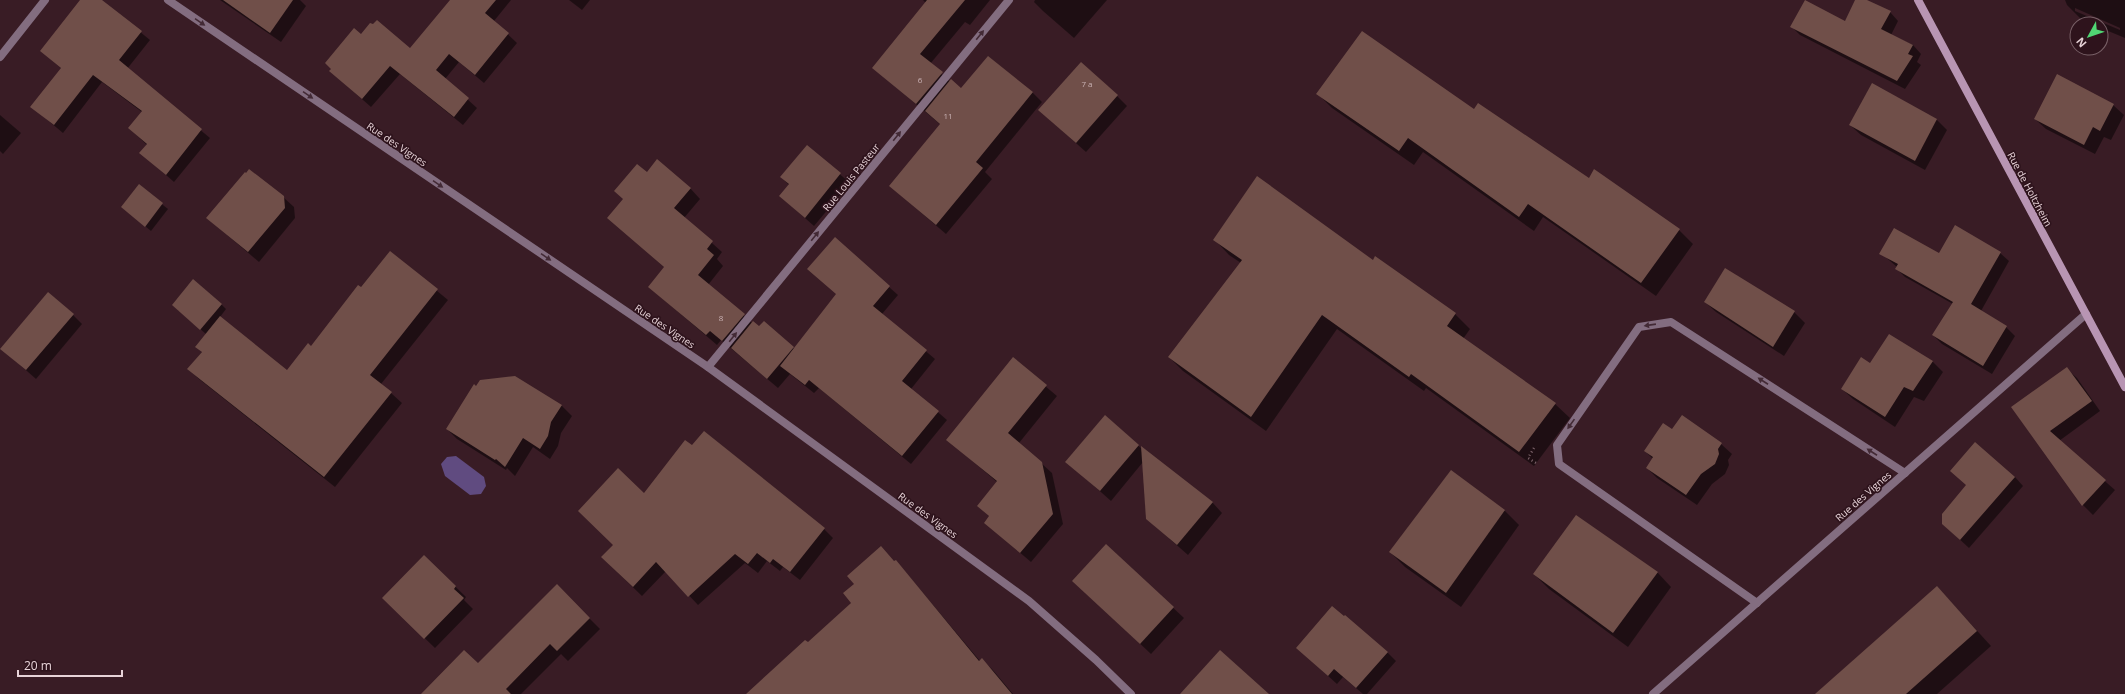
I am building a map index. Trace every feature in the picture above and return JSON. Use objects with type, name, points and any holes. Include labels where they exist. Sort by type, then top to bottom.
[{"type":"main road","name":"Rue de Holtzheim","points":[[1918,0],[2125,387]]},
{"type":"street","points":[[0,57],[45,0]]},
{"type":"street","name":"Rue des Vignes","points":[[168,0],[708,367],[1029,601],[1096,660],[1131,694]]},
{"type":"street","name":"Rue Louis Pasteur","points":[[708,367],[1009,0]]},
{"type":"street","name":"Rue des Vignes","points":[[1653,694],[2086,314]]},
{"type":"street","points":[[1757,603],[1559,464],[1557,445],[1639,327],[1671,322],[1905,473]]},
{"type":"path","points":[[1536,445],[1528,458],[1541,467]]},
{"type":"shaded area","points":[[456,456],[484,477],[486,486],[481,494],[470,495],[445,476],[441,464],[447,457]]},
{"type":"building","points":[[80,0],[102,0],[142,31],[119,60],[202,129],[166,175],[139,153],[147,144],[128,128],[142,111],[93,75],[54,125],[30,107],[61,68],[40,51]]},
{"type":"building","points":[[223,0],[293,0],[270,33]]},
{"type":"building","points":[[450,0],[496,0],[485,13],[509,33],[475,75],[449,54],[436,70],[469,98],[454,117],[390,66],[362,99],[329,71],[331,69],[325,63],[354,28],[361,34],[370,23],[373,24],[377,20],[410,48]]},
{"type":"building","points":[[927,0],[965,0],[920,54],[943,72],[916,104],[872,68]]},
{"type":"building","points":[[1805,0],[1845,21],[1855,0],[1867,0],[1891,11],[1881,29],[1913,45],[1908,54],[1913,56],[1897,81],[1790,27]]},
{"type":"building","points":[[1362,31],[1474,109],[1478,103],[1589,178],[1594,169],[1680,229],[1641,283],[1528,204],[1519,217],[1408,138],[1399,151],[1316,94]]},
{"type":"building","points":[[988,56],[1033,92],[976,162],[983,168],[936,225],[889,186],[940,124],[925,111],[951,79],[961,88]]},
{"type":"building","points":[[1081,62],[1118,95],[1076,143],[1038,110]]},
{"type":"building","points":[[2057,74],[2114,104],[2100,131],[2093,127],[2084,145],[2034,119]]},
{"type":"building","points":[[1872,83],[1937,119],[1915,161],[1849,125]]},
{"type":"building","points":[[807,145],[841,173],[805,218],[779,196],[789,184],[780,177]]},
{"type":"building","points":[[657,159],[691,188],[674,208],[713,241],[707,249],[714,255],[698,275],[745,314],[722,341],[710,331],[706,335],[648,287],[664,267],[607,218],[623,199],[614,191],[637,164],[647,172]]},
{"type":"building","points":[[249,169],[284,196],[285,208],[248,252],[206,218]]},
{"type":"building","points":[[1257,176],[1373,260],[1375,256],[1456,313],[1447,326],[1556,403],[1519,452],[1411,374],[1409,377],[1322,315],[1251,417],[1168,357],[1242,260],[1213,240]]},
{"type":"building","points":[[139,184],[163,203],[145,227],[121,207]]},
{"type":"building","points":[[1955,225],[2001,252],[1971,304],[2007,326],[1983,366],[1932,335],[1953,302],[1895,269],[1898,264],[1879,254],[1894,228],[1939,253]]},
{"type":"building","points":[[835,237],[890,286],[873,306],[927,350],[902,381],[939,411],[902,456],[809,380],[805,385],[780,366],[836,294],[807,269]]},
{"type":"building","points":[[390,251],[438,289],[370,375],[392,392],[324,477],[187,369],[202,352],[195,347],[220,316],[287,370],[308,343],[311,346],[358,285],[361,287]]},
{"type":"building","points":[[1725,268],[1795,311],[1773,347],[1704,302]]},
{"type":"building","points":[[193,279],[222,304],[200,330],[172,305]]},
{"type":"building","points":[[48,292],[74,314],[26,370],[0,349]]},
{"type":"building","points":[[753,321],[759,326],[764,321],[794,347],[767,379],[731,348]]},
{"type":"building","points":[[1889,334],[1933,361],[1913,391],[1904,387],[1885,417],[1841,389],[1861,357],[1870,363]]},
{"type":"building","points":[[1013,357],[1047,385],[1008,433],[1042,462],[1053,514],[1020,553],[984,523],[989,516],[977,506],[997,481],[946,440]]},
{"type":"building","points":[[2067,367],[2092,401],[2050,431],[2106,480],[2082,506],[2011,407]]},
{"type":"building","points":[[515,376],[562,405],[551,422],[548,436],[540,449],[523,438],[505,467],[496,459],[495,460],[446,429],[474,384],[476,386],[480,380]]},
{"type":"building","points":[[1105,415],[1139,445],[1100,491],[1065,462]]},
{"type":"building","points":[[1682,415],[1722,443],[1718,449],[1719,454],[1715,464],[1701,474],[1686,495],[1646,468],[1653,457],[1644,451],[1663,423],[1672,429]]},
{"type":"building","points":[[704,431],[825,528],[790,572],[773,559],[770,563],[757,553],[748,564],[735,554],[688,597],[656,562],[633,587],[601,557],[613,545],[578,511],[618,468],[644,493],[685,440],[692,445]]},
{"type":"building","points":[[1975,442],[2015,477],[1960,540],[1942,524],[1942,514],[1966,485],[1950,471]]},
{"type":"building","points":[[1141,446],[1213,502],[1177,545],[1146,519]]},
{"type":"building","points":[[1451,470],[1505,510],[1446,593],[1389,552]]},
{"type":"building","points":[[1576,515],[1658,572],[1613,633],[1533,574]]},
{"type":"building","points":[[1106,544],[1174,607],[1140,644],[1072,581]]},
{"type":"building","points":[[881,546],[894,561],[896,560],[979,661],[982,658],[1012,694],[746,694],[805,640],[808,642],[851,603],[843,593],[854,584],[847,576]]},
{"type":"building","points":[[424,555],[456,586],[454,589],[464,598],[424,639],[382,598]]},
{"type":"building","points":[[557,584],[590,618],[557,651],[550,644],[506,689],[511,694],[421,694],[464,650],[478,663]]},
{"type":"building","points":[[1937,586],[1977,631],[1906,694],[1815,694]]},
{"type":"building","points":[[1332,606],[1344,616],[1345,615],[1388,652],[1356,688],[1334,669],[1328,676],[1296,648]]},
{"type":"building","points":[[1220,650],[1269,694],[1180,694]]}]
